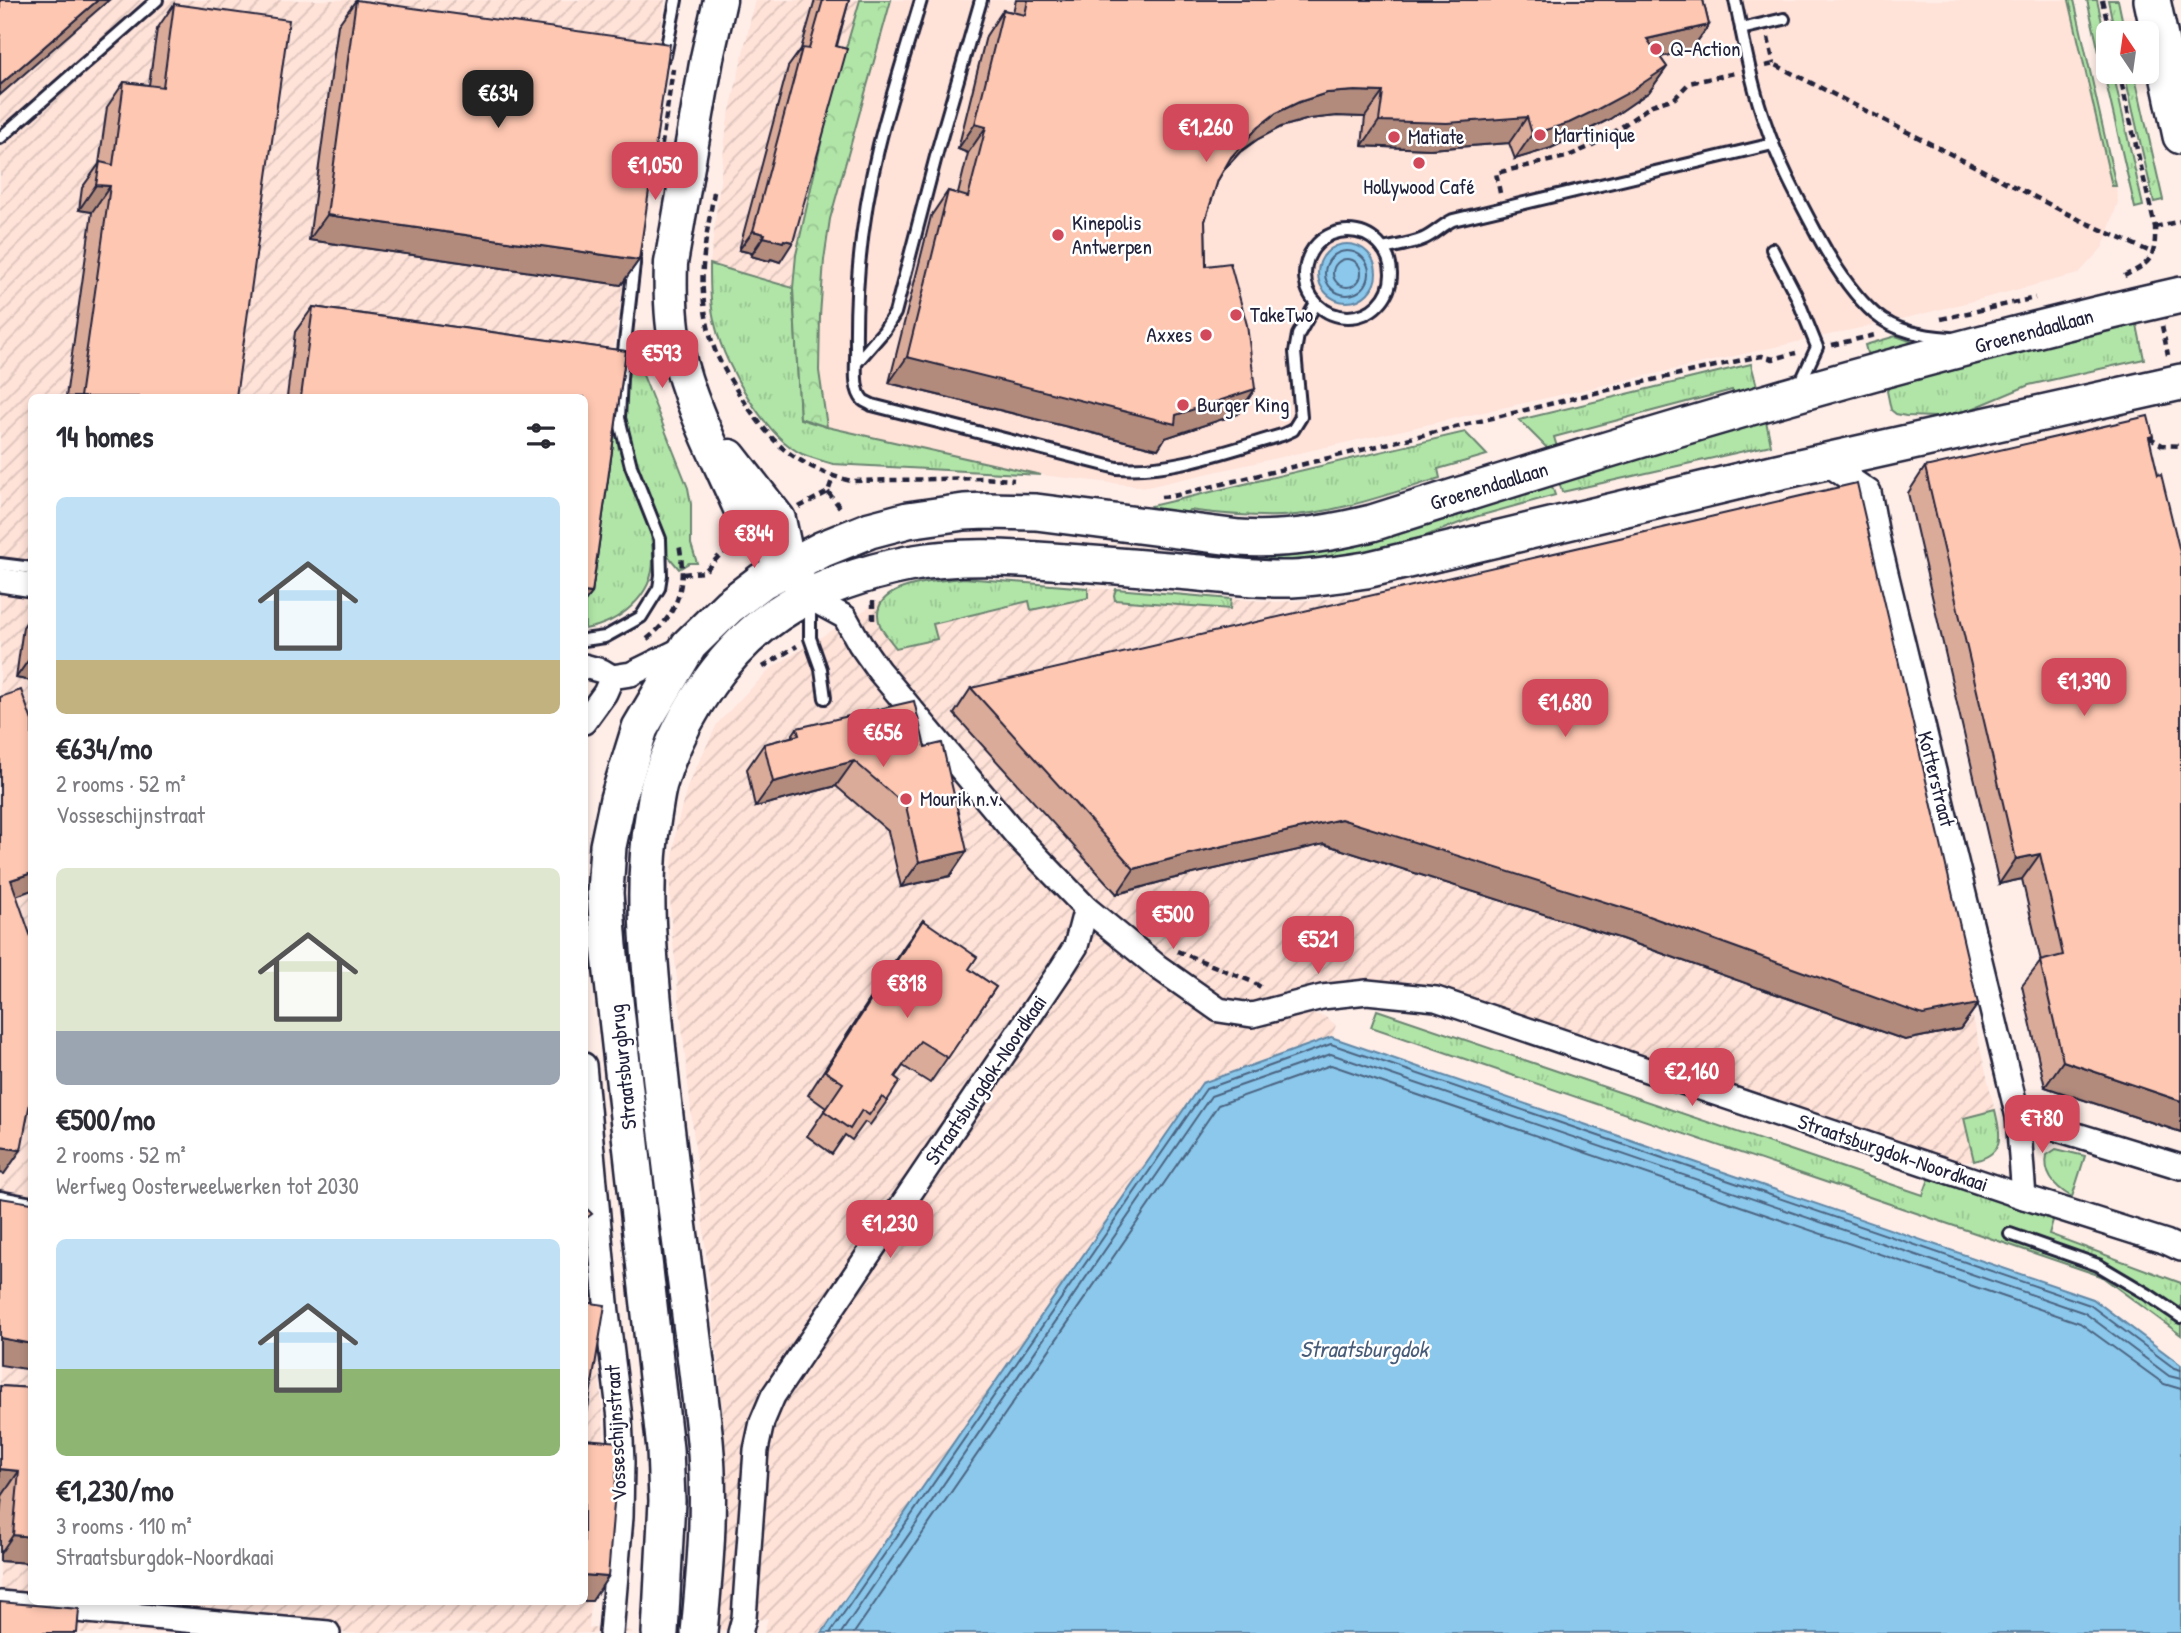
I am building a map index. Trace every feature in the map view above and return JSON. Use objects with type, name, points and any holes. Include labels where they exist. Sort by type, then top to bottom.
[{"type":"main road","points":[[2152,0],[2181,136]]},
{"type":"main road","name":"Groenendaallaan","points":[[789,566],[823,549],[882,526],[986,510],[1036,512],[1266,540],[1337,531],[1372,523],[1795,393],[2168,298]]},
{"type":"main road","points":[[808,597],[863,576],[905,565],[975,556],[1251,578],[1328,576],[1405,562],[1764,475],[2178,382]]},
{"type":"main road","name":"Straatsburgbrug","points":[[660,1633],[667,1501],[665,1449],[605,893],[608,846],[618,799],[640,728],[689,645],[729,606],[762,581],[789,566]]},
{"type":"main road","name":"Straatsburgbrug","points":[[699,1633],[707,1519],[705,1444],[660,1087],[647,925],[646,876],[658,787],[683,726],[701,695],[738,649],[773,617],[808,597]]},
{"type":"street","points":[[720,0],[707,58],[671,262],[670,293],[676,348],[699,415],[779,519],[789,566],[808,597],[845,617],[879,671],[1019,838],[1086,908]]},
{"type":"street","name":"Kotterstraat","points":[[1825,462],[1869,492],[1878,540],[2018,1117]]},
{"type":"street","points":[[0,580],[28,584]]},
{"type":"street","points":[[588,667],[612,677],[631,674],[689,645]]},
{"type":"street","points":[[588,716],[605,693],[612,677]]},
{"type":"street","name":"Straatsburgdok-Noordkaai","points":[[740,1633],[744,1618],[756,1450],[762,1422],[773,1396],[1062,968],[1076,946],[1086,908],[1158,967],[1219,1010],[1252,1015],[1322,997],[1367,992],[1436,999],[2181,1249]]},
{"type":"street","points":[[2018,1117],[2181,1167]]},
{"type":"street","name":"Straatsburgdok-Noordkaai","points":[[2018,1117],[2024,1197]]},
{"type":"street","name":"Vosseschijnstraat","points":[[588,1123],[601,1312],[620,1418],[622,1462],[621,1517],[611,1633]]},
{"type":"street","points":[[0,1603],[328,1633]]},
{"type":"lane","points":[[0,138],[157,0]]},
{"type":"lane","points":[[662,72],[676,0]]},
{"type":"lane","points":[[921,0],[879,146],[864,226],[857,278],[856,362],[857,389],[862,399],[872,405],[1117,468],[1139,470],[1189,461],[1293,430],[1301,417],[1294,352],[1298,335],[1316,303]]},
{"type":"lane","points":[[856,362],[884,331],[895,313],[981,0]]},
{"type":"lane","points":[[1735,0],[1765,124],[1773,144],[1833,263],[1858,296],[1876,315],[1901,329],[1922,335],[1995,341]]},
{"type":"lane","points":[[1741,29],[1784,19]]},
{"type":"lane","points":[[1383,249],[1421,240],[1453,220],[1773,144]]},
{"type":"lane","points":[[1342,231],[1365,234],[1375,240],[1389,260],[1391,271],[1386,294],[1379,304],[1370,311],[1347,317],[1336,315],[1316,303],[1309,294],[1304,271],[1312,249],[1321,240],[1342,231]]},
{"type":"lane","points":[[588,639],[605,637],[641,617],[659,588],[661,575],[660,538],[631,466],[619,418],[637,244]]},
{"type":"lane","points":[[1772,249],[1796,295],[1817,348],[1795,393]]},
{"type":"lane","points":[[0,564],[28,568]]},
{"type":"lane","points":[[808,597],[811,604],[810,638],[821,669],[825,698]]},
{"type":"lane","points":[[0,1197],[28,1202]]},
{"type":"lane","points":[[2010,1234],[2098,1265],[2181,1317]]},
{"type":"path","points":[[2102,0],[2107,21]]},
{"type":"path","points":[[1503,208],[1496,173],[1566,157],[1589,147],[1652,105],[1675,98],[1689,83],[1774,64],[2080,220],[2153,253]]},
{"type":"path","points":[[2121,278],[2147,264],[2153,253],[2155,227],[2122,84]]},
{"type":"path","points":[[714,192],[703,261],[704,301],[716,354],[743,398],[784,449],[833,477],[828,492]]},
{"type":"path","points":[[2155,227],[2181,221]]},
{"type":"path","points":[[1173,496],[1611,389],[1751,358],[1762,356],[1773,359],[2043,296]]},
{"type":"path","points":[[2168,298],[2178,382]]},
{"type":"path","points":[[2145,434],[2162,445],[2181,446]]},
{"type":"path","points":[[683,574],[704,572]]},
{"type":"path","points":[[1172,948],[1253,982],[1265,991],[1279,1009]]},
{"type":"shaded area","points":[[0,0],[665,0],[610,373],[587,394],[28,394],[28,1605],[588,1605],[588,1236],[604,1433],[589,1628],[632,1633],[0,1633]]},
{"type":"shaded area","points":[[755,0],[860,0],[830,103],[796,255],[793,288],[710,264],[727,124]]},
{"type":"shaded area","points":[[860,0],[2069,0],[2118,202],[2103,247],[2078,274],[1914,316],[1147,487],[1041,475],[827,427],[800,418]]},
{"type":"shaded area","points":[[1849,489],[1999,1128],[2000,1141],[1995,1151],[1986,1158],[1974,1161],[1954,1161],[1422,984],[1368,981],[1337,985],[1270,1005],[1324,1016],[1336,1025],[1332,1037],[1339,1039],[937,1633],[764,1633],[768,1618],[736,1624],[727,1630],[716,1630],[726,1523],[727,1477],[720,1383],[671,924],[670,887],[676,829],[687,787],[717,724],[744,695],[773,667],[892,593],[908,586],[963,578],[1277,602],[1329,599],[1383,592]]},
{"type":"green space","points":[[860,0],[891,0],[830,219],[824,260],[819,371],[827,427],[800,418],[793,288],[796,255],[830,103]]},
{"type":"green space","points":[[2069,0],[2074,0],[2116,186],[2112,186]]},
{"type":"green space","points":[[2087,0],[2097,0],[2102,21],[2096,21],[2096,39]]},
{"type":"green space","points":[[2108,0],[2118,0],[2122,21],[2112,21]]},
{"type":"green space","points":[[2106,84],[2116,84],[2143,206],[2135,208]]},
{"type":"green space","points":[[2127,84],[2137,84],[2163,200],[2154,202]]},
{"type":"green space","points":[[710,264],[793,288],[800,419],[1041,475],[833,464],[802,454],[788,445],[761,417],[728,361],[713,312]]},
{"type":"green space","points":[[2136,320],[2144,359],[2029,385],[1967,411],[1937,417],[1906,416],[1891,410],[1887,391],[1891,383]]},
{"type":"green space","points":[[1896,336],[1924,346],[1869,361],[1865,345]]},
{"type":"green space","points":[[1751,364],[1758,390],[1734,396],[1732,390],[1554,437],[1557,447],[1548,449],[1519,420]]},
{"type":"green space","points":[[639,365],[688,488],[691,504],[691,544],[697,563],[689,563],[679,569],[651,535],[652,572],[641,596],[622,614],[588,628],[588,541],[610,373]]},
{"type":"green space","points":[[1765,416],[1771,445],[1562,492],[1557,475]]},
{"type":"green space","points":[[1465,432],[1487,455],[1438,469],[1440,478],[1342,507],[1269,516],[1189,510],[1186,515],[1150,510],[1151,506]]},
{"type":"green space","points":[[1549,478],[1555,495],[1475,517],[1376,555],[1252,566],[1253,552]]},
{"type":"green space","points":[[963,578],[1088,588],[1088,598],[1031,610],[1029,601],[933,624],[937,639],[896,648],[880,625],[878,611],[883,600],[906,587]]},
{"type":"green space","points":[[1116,589],[1231,599],[1230,609],[1115,600]]},
{"type":"green space","points":[[1377,1010],[1923,1195],[1929,1179],[2054,1217],[2049,1234],[2181,1283],[2181,1335],[2101,1276],[1371,1027]]},
{"type":"green space","points":[[1995,1110],[1999,1128],[1996,1149],[1984,1158],[1974,1161],[1964,1118]]},
{"type":"green space","points":[[2056,1149],[2085,1156],[2072,1197],[2056,1185],[2047,1169],[2047,1155]]},
{"type":"water","points":[[1341,244],[1353,244],[1368,252],[1376,267],[1376,279],[1368,294],[1353,302],[1341,302],[1326,294],[1318,279],[1318,267],[1326,252]]},
{"type":"water","name":"Straatsburgdok","points":[[1331,1037],[2093,1299],[2181,1365],[2181,1633],[822,1633],[1202,1083]]},
{"type":"building","points":[[0,0],[98,0],[0,85]]},
{"type":"building","points":[[356,0],[670,44],[639,260],[327,215]]},
{"type":"building","points":[[823,0],[849,0],[836,46],[847,49],[793,242],[783,242],[753,231],[802,48],[809,49]]},
{"type":"building","name":"Kinepolis Antwerpen","points":[[1028,0],[1703,0],[1709,25],[1647,39],[1667,67],[1598,109],[1569,123],[1532,134],[1527,117],[1447,123],[1379,121],[1383,92],[1327,93],[1276,113],[1258,127],[1231,157],[1218,180],[1205,221],[1206,266],[1230,263],[1247,325],[1255,389],[1176,415],[1175,424],[907,357],[948,191],[968,197],[986,127],[975,124],[1003,10],[1025,15]]},
{"type":"building","points":[[174,4],[289,20],[236,394],[80,394],[110,186],[96,185],[100,162],[113,165],[124,82],[163,87]]},
{"type":"building","points":[[313,307],[626,351],[592,593],[588,592],[588,394],[301,394]]},
{"type":"building","points":[[2148,416],[2153,436],[2149,437],[2181,556],[2181,1101],[2063,1061],[2040,961],[2063,955],[2040,854],[2016,859],[1925,467]]},
{"type":"building","points":[[1857,483],[1978,1004],[1923,1015],[1640,913],[1341,819],[1134,869],[971,688]]},
{"type":"building","points":[[21,690],[28,710],[28,874],[11,880],[28,929],[28,1113],[21,1150],[0,1147],[0,697]]},
{"type":"building","points":[[914,701],[925,747],[942,743],[967,851],[919,862],[906,806],[854,761],[773,782],[764,744],[799,735],[797,728]]},
{"type":"building","points":[[923,920],[977,957],[969,969],[996,987],[948,1058],[920,1041],[895,1077],[900,1081],[887,1101],[882,1097],[869,1115],[862,1110],[850,1129],[824,1111],[843,1083],[825,1071]]},
{"type":"building","points":[[0,1198],[28,1202],[28,1343],[0,1338]]},
{"type":"building","points":[[588,1303],[605,1305],[588,1408]]},
{"type":"building","points":[[0,1386],[28,1388],[28,1537],[13,1535],[19,1471],[0,1469]]},
{"type":"building","points":[[588,1439],[619,1442],[608,1577],[588,1575]]},
{"type":"building","points":[[0,1602],[79,1609],[77,1633],[0,1633]]},
{"type":"place","name":"Q-Action","points":[[1656,49]]},
{"type":"place","name":"Martinique","points":[[1540,135]]},
{"type":"place","name":"Matiate","points":[[1394,137]]},
{"type":"place","name":"Hollywood Café","points":[[1419,163]]},
{"type":"place","name":"Kinepolis Antwerpen","points":[[1058,235]]},
{"type":"place","name":"TakeTwo","points":[[1236,315]]},
{"type":"place","name":"Axxes","points":[[1206,335]]},
{"type":"place","name":"Burger King","points":[[1183,405]]},
{"type":"place","name":"Mourik n.v.","points":[[906,799]]}]
